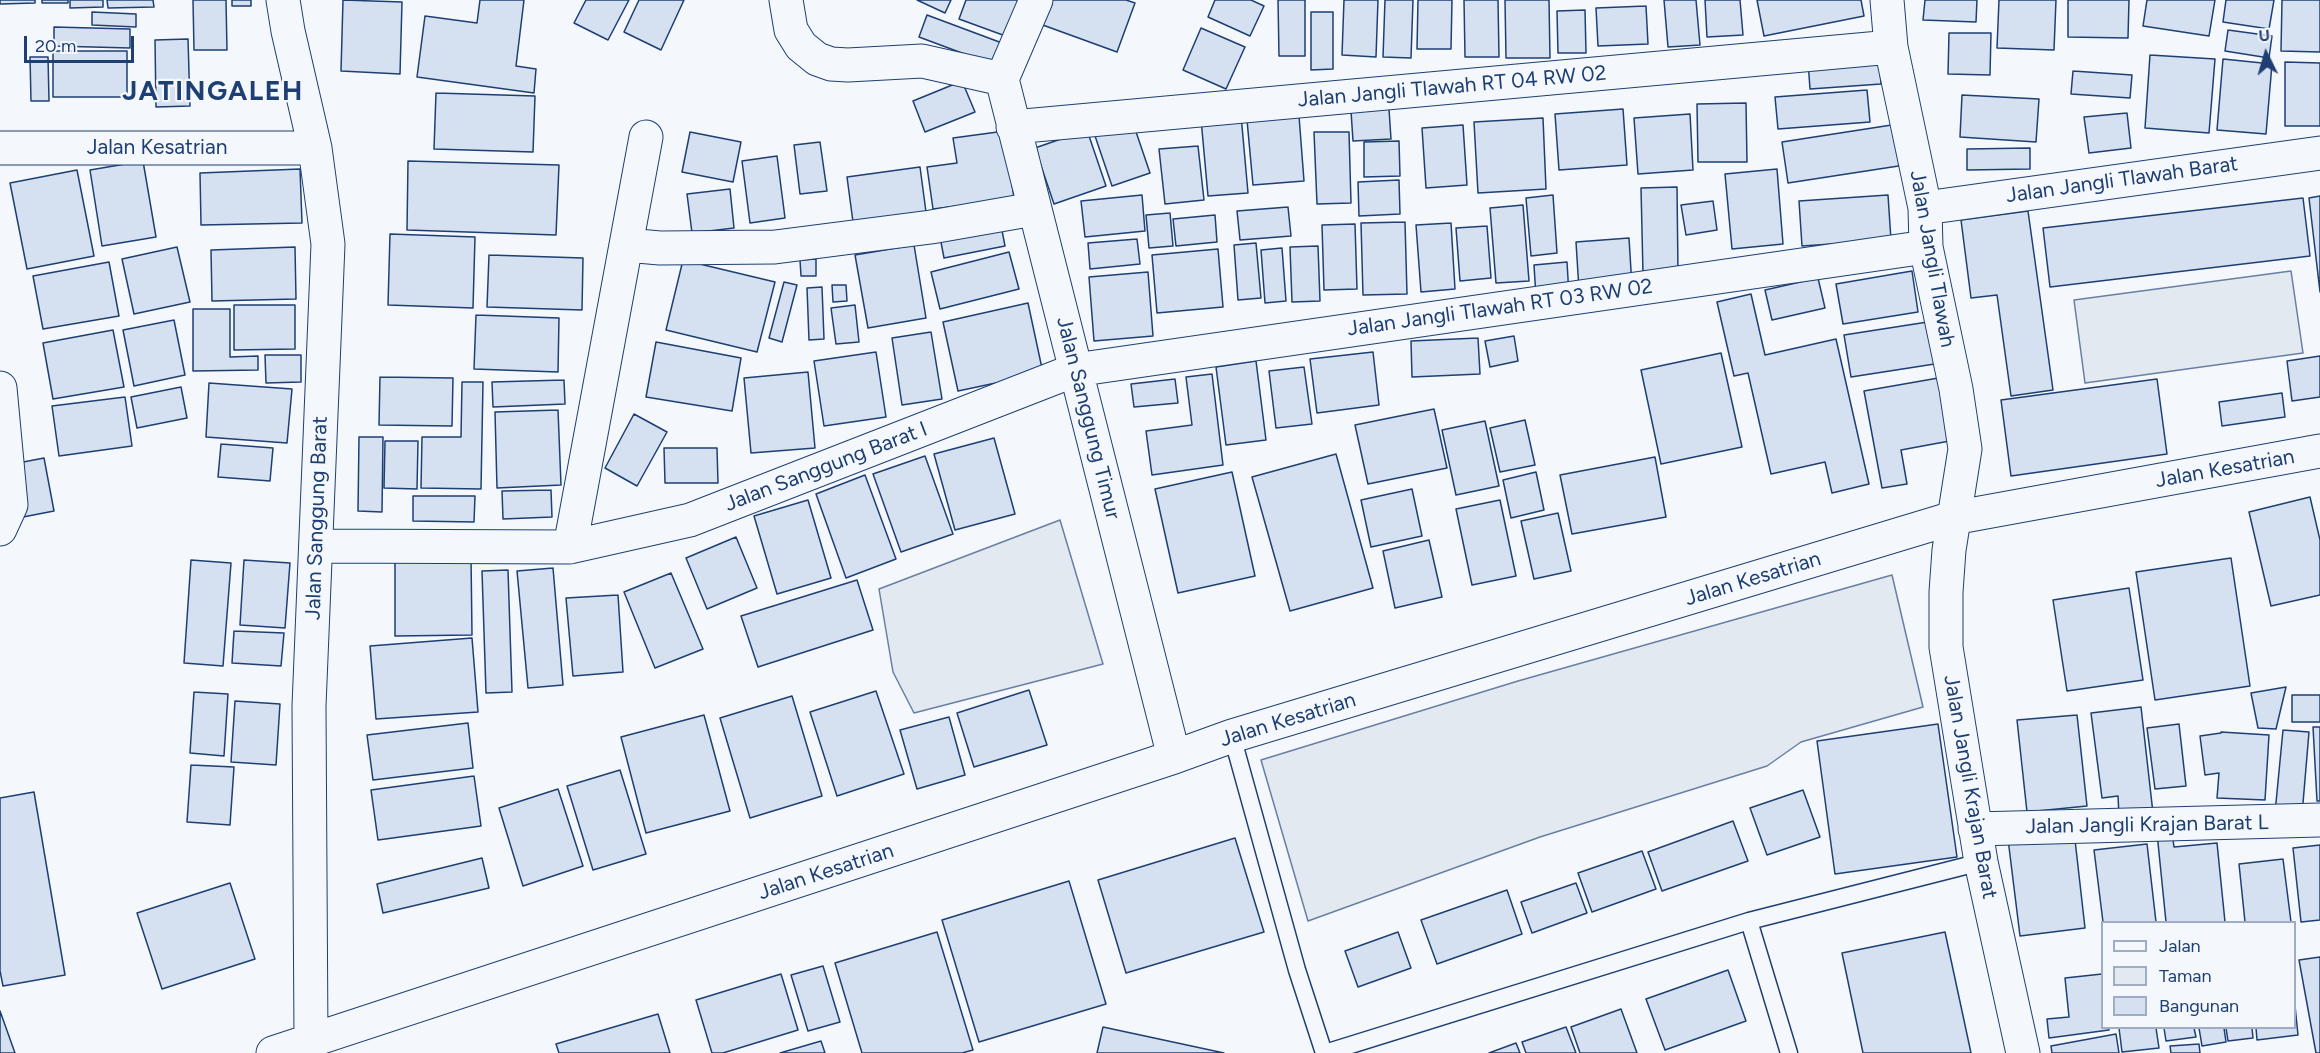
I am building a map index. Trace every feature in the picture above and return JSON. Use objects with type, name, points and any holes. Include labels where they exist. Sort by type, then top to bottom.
[{"type":"street","name":"Jalan Sanggung Barat","points":[[284,0],[288,31],[315,148],[328,244],[309,706],[311,1041]]},
{"type":"street","points":[[786,0],[791,30],[801,46],[817,59],[831,64],[848,65],[922,61],[1002,79],[1036,0]]},
{"type":"street","name":"Jalan Jangli Tlawah","points":[[1887,0],[1891,47],[1925,208],[1926,247],[1956,388],[1965,449],[1953,518]]},
{"type":"street","name":"Jalan Jangli Tlawah RT 04 RW 02","points":[[1013,127],[1891,47]]},
{"type":"street","name":"Jalan Sanggung Timur","points":[[1002,79],[1174,757]]},
{"type":"street","points":[[570,547],[646,137]]},
{"type":"street","name":"Jalan Kesatrian","points":[[0,148],[315,148]]},
{"type":"street","name":"Jalan Jangli Tlawah Barat","points":[[1925,208],[2320,153]]},
{"type":"street","points":[[626,245],[660,248],[775,247],[931,227],[1034,209]]},
{"type":"street","name":"Jalan Jangli Tlawah RT 03 RW 02","points":[[1075,370],[1926,247]]},
{"type":"street","name":"Jalan Sanggung Barat I","points":[[316,546],[570,547],[690,520],[1075,370]]},
{"type":"street","points":[[0,388],[11,505],[0,529]]},
{"type":"street","name":"Jalan Kesatrian","points":[[273,1053],[1232,736],[1953,518],[2320,451]]},
{"type":"street","name":"Jalan Jangli Krajan Barat","points":[[1953,518],[1946,592],[1946,647],[1981,862],[2023,1053]]},
{"type":"street","name":"Jalan Jangli Krajan Barat L","points":[[1975,829],[2320,820]]},
{"type":"lane","points":[[1232,736],[1297,970],[1324,1053],[1749,921],[1981,862]]},
{"type":"lane","points":[[1749,921],[1788,1053]]},
{"type":"green space","points":[[2291,271],[2303,353],[2085,383],[2074,300]]},
{"type":"green space","points":[[1060,520],[1103,664],[914,713],[893,672],[879,589]]},
{"type":"green space","points":[[1892,575],[1923,707],[1801,742],[1767,766],[1540,837],[1308,921],[1261,760],[1518,681]]},
{"type":"building","points":[[0,0],[35,0],[35,3],[0,4]]},
{"type":"building","points":[[42,0],[68,0],[68,3],[42,3]]},
{"type":"building","points":[[70,0],[103,0],[103,7],[70,8]]},
{"type":"building","points":[[107,0],[153,0],[154,7],[108,8]]},
{"type":"building","points":[[193,0],[226,0],[227,50],[194,50]]},
{"type":"building","points":[[232,0],[251,0],[251,6],[232,6]]},
{"type":"building","points":[[343,0],[402,2],[400,74],[341,71]]},
{"type":"building","points":[[480,0],[524,0],[516,66],[536,69],[534,93],[417,77],[425,16],[477,23]]},
{"type":"building","points":[[586,0],[629,0],[608,40],[574,23]]},
{"type":"building","points":[[639,0],[684,0],[661,50],[624,32]]},
{"type":"building","points":[[917,0],[951,0],[945,13]]},
{"type":"building","points":[[966,0],[1026,0],[1011,38],[959,19]]},
{"type":"building","points":[[1049,0],[1126,0],[1135,3],[1117,52],[1040,24]]},
{"type":"building","points":[[1215,0],[1251,0],[1264,6],[1250,36],[1208,17]]},
{"type":"building","points":[[1278,0],[1305,0],[1305,56],[1279,56]]},
{"type":"building","points":[[1344,0],[1378,0],[1376,57],[1342,55]]},
{"type":"building","points":[[1385,0],[1413,0],[1411,58],[1383,57]]},
{"type":"building","points":[[1418,0],[1452,0],[1451,49],[1417,49]]},
{"type":"building","points":[[1464,0],[1498,0],[1499,57],[1465,57]]},
{"type":"building","points":[[1505,0],[1549,0],[1550,58],[1506,58]]},
{"type":"building","points":[[1664,0],[1696,0],[1700,45],[1668,47]]},
{"type":"building","points":[[1705,0],[1740,0],[1743,35],[1707,37]]},
{"type":"building","points":[[1757,0],[1861,0],[1864,16],[1764,36]]},
{"type":"building","points":[[1925,0],[1977,0],[1976,22],[1923,20]]},
{"type":"building","points":[[1999,0],[2056,0],[2054,50],[1997,48]]},
{"type":"building","points":[[2068,0],[2129,0],[2128,38],[2068,37]]},
{"type":"building","points":[[2147,0],[2215,0],[2209,36],[2143,26]]},
{"type":"building","points":[[2226,0],[2274,0],[2269,29],[2223,22]]},
{"type":"building","points":[[2282,0],[2320,0],[2320,52],[2281,51]]},
{"type":"building","points":[[1646,6],[1648,44],[1598,46],[1596,8]]},
{"type":"building","points":[[1585,10],[1586,53],[1558,53],[1557,11]]},
{"type":"building","points":[[92,12],[136,14],[136,27],[92,25]]},
{"type":"building","points":[[1311,12],[1333,12],[1333,69],[1311,70]]},
{"type":"building","points":[[927,15],[1002,43],[994,65],[919,37]]},
{"type":"building","points":[[54,27],[130,29],[130,48],[54,46]]},
{"type":"building","points":[[1201,28],[1245,47],[1226,89],[1183,70]]},
{"type":"building","points":[[2228,30],[2272,36],[2269,58],[2225,51]]},
{"type":"building","points":[[1949,33],[1991,33],[1990,75],[1948,74]]},
{"type":"building","points":[[188,39],[190,106],[156,107],[155,40]]},
{"type":"building","points":[[53,51],[127,51],[127,97],[53,97]]},
{"type":"building","points":[[2150,55],[2215,59],[2209,133],[2145,128]]},
{"type":"building","points":[[1879,56],[1881,84],[1810,89],[1808,61]]},
{"type":"building","points":[[30,57],[48,57],[49,101],[31,101]]},
{"type":"building","points":[[2223,59],[2272,64],[2266,134],[2217,130]]},
{"type":"building","points":[[2285,62],[2320,63],[2320,126],[2285,126]]},
{"type":"building","points":[[2073,71],[2132,75],[2130,98],[2071,94]]},
{"type":"building","points":[[962,81],[975,112],[925,132],[913,101]]},
{"type":"building","points":[[1867,90],[1870,122],[1778,129],[1775,97]]},
{"type":"building","points":[[436,93],[535,96],[533,152],[434,149]]},
{"type":"building","points":[[1962,95],[2039,99],[2036,142],[1960,137]]},
{"type":"building","points":[[1746,103],[1747,162],[1698,162],[1697,104]]},
{"type":"building","points":[[1389,109],[1391,139],[1353,141],[1351,111]]},
{"type":"building","points":[[1623,109],[1627,165],[1559,170],[1555,114]]},
{"type":"building","points":[[2127,113],[2131,148],[2089,153],[2084,117]]},
{"type":"building","points":[[1690,114],[1693,170],[1638,174],[1634,118]]},
{"type":"building","points":[[1241,115],[1248,193],[1208,196],[1201,119]]},
{"type":"building","points":[[1299,116],[1304,181],[1253,185],[1247,120]]},
{"type":"building","points":[[1543,118],[1546,189],[1478,193],[1474,122]]},
{"type":"building","points":[[1132,120],[1150,173],[1112,186],[1094,133]]},
{"type":"building","points":[[1898,124],[1905,165],[1788,183],[1782,142]]},
{"type":"building","points":[[1463,125],[1467,185],[1426,188],[1422,128]]},
{"type":"building","points":[[1087,130],[1106,186],[1054,204],[1035,148]]},
{"type":"building","points":[[1005,131],[1014,199],[933,209],[927,167],[957,163],[953,138]]},
{"type":"building","points":[[690,132],[741,142],[733,182],[682,172]]},
{"type":"building","points":[[1314,132],[1349,132],[1351,203],[1317,204]]},
{"type":"building","points":[[1399,141],[1400,176],[1364,177],[1364,142]]},
{"type":"building","points":[[820,142],[827,191],[800,194],[794,145]]},
{"type":"building","points":[[1198,146],[1204,200],[1165,204],[1159,149]]},
{"type":"building","points":[[2030,148],[2030,169],[1967,170],[1967,149]]},
{"type":"building","points":[[777,156],[785,218],[750,223],[742,161]]},
{"type":"building","points":[[143,161],[156,237],[102,246],[90,170]]},
{"type":"building","points":[[408,161],[559,165],[556,235],[407,230]]},
{"type":"building","points":[[920,167],[926,212],[853,222],[847,177]]},
{"type":"building","points":[[300,169],[302,223],[201,225],[200,173]]},
{"type":"building","points":[[1777,169],[1783,244],[1732,249],[1725,174]]},
{"type":"building","points":[[77,170],[94,256],[27,269],[10,183]]},
{"type":"building","points":[[1399,180],[1400,214],[1359,216],[1358,182]]},
{"type":"building","points":[[1677,187],[1678,273],[1643,274],[1641,188]]},
{"type":"building","points":[[730,189],[734,228],[692,233],[687,194]]},
{"type":"building","points":[[1142,195],[1145,231],[1085,237],[1081,201]]},
{"type":"building","points":[[1553,195],[1557,253],[1531,256],[1526,198]]},
{"type":"building","points":[[1888,195],[1891,240],[1802,246],[1799,201]]},
{"type":"building","points":[[2320,196],[2320,292],[2309,198]]},
{"type":"building","points":[[2303,198],[2310,256],[2050,287],[2043,228]]},
{"type":"building","points":[[1713,201],[1717,230],[1686,235],[1681,205]]},
{"type":"building","points":[[1523,205],[1529,281],[1496,283],[1490,208]]},
{"type":"building","points":[[1288,207],[1291,236],[1240,240],[1237,211]]},
{"type":"building","points":[[2028,211],[2053,390],[2011,396],[1997,295],[1971,298],[1961,220]]},
{"type":"building","points":[[1170,213],[1173,246],[1149,248],[1146,215]]},
{"type":"building","points":[[1215,215],[1217,242],[1176,246],[1173,219]]},
{"type":"building","points":[[1405,222],[1407,294],[1363,295],[1361,223]]},
{"type":"building","points":[[1451,223],[1455,289],[1421,292],[1416,225]]},
{"type":"building","points":[[1355,224],[1357,289],[1324,290],[1322,225]]},
{"type":"building","points":[[1001,225],[1005,246],[944,258],[940,237]]},
{"type":"building","points":[[1487,226],[1491,278],[1460,281],[1456,228]]},
{"type":"building","points":[[390,234],[475,237],[473,308],[388,305]]},
{"type":"building","points":[[1629,238],[1632,287],[1579,290],[1576,242]]},
{"type":"building","points":[[1137,239],[1140,264],[1090,269],[1088,243]]},
{"type":"building","points":[[1256,243],[1261,298],[1238,300],[1234,245]]},
{"type":"building","points":[[914,245],[926,318],[868,328],[855,255]]},
{"type":"building","points":[[1318,246],[1320,301],[1292,302],[1290,247]]},
{"type":"building","points":[[177,247],[190,302],[134,314],[122,259]]},
{"type":"building","points":[[295,247],[296,299],[212,301],[211,250]]},
{"type":"building","points":[[1282,248],[1286,301],[1265,303],[1261,250]]},
{"type":"building","points":[[1218,249],[1223,307],[1157,313],[1152,255]]},
{"type":"building","points":[[1009,252],[1019,289],[940,309],[931,272]]},
{"type":"building","points":[[489,255],[583,258],[582,310],[487,307]]},
{"type":"building","points":[[816,259],[816,276],[801,276],[800,260]]},
{"type":"building","points":[[683,260],[775,282],[757,352],[666,330]]},
{"type":"building","points":[[109,262],[119,316],[43,329],[33,276]]},
{"type":"building","points":[[1567,262],[1569,295],[1536,297],[1534,265]]},
{"type":"building","points":[[1912,271],[1918,312],[1843,324],[1836,284]]},
{"type":"building","points":[[1148,272],[1153,336],[1094,341],[1089,277]]},
{"type":"building","points":[[1818,278],[1825,308],[1772,320],[1765,290]]},
{"type":"building","points":[[784,282],[797,285],[782,342],[769,338]]},
{"type":"building","points":[[832,285],[846,285],[847,301],[833,302]]},
{"type":"building","points":[[822,287],[824,339],[809,340],[807,288]]},
{"type":"building","points":[[1751,294],[1765,355],[1836,339],[1869,484],[1832,493],[1825,462],[1771,474],[1748,373],[1734,376],[1717,302]]},
{"type":"building","points":[[1028,303],[1043,373],[958,391],[943,322]]},
{"type":"building","points":[[234,305],[295,305],[295,349],[234,350]]},
{"type":"building","points":[[855,305],[859,342],[836,344],[831,308]]},
{"type":"building","points":[[193,309],[230,309],[230,357],[258,356],[258,370],[193,371]]},
{"type":"building","points":[[476,315],[559,318],[558,372],[474,369]]},
{"type":"building","points":[[174,320],[185,375],[134,386],[123,330]]},
{"type":"building","points":[[1934,321],[1941,363],[1851,377],[1844,335]]},
{"type":"building","points":[[113,330],[124,387],[53,399],[43,343]]},
{"type":"building","points":[[931,332],[942,399],[902,405],[892,338]]},
{"type":"building","points":[[1514,336],[1518,361],[1490,367],[1485,341]]},
{"type":"building","points":[[1478,338],[1480,374],[1412,377],[1411,341]]},
{"type":"building","points":[[656,342],[741,358],[732,411],[646,397]]},
{"type":"building","points":[[876,352],[886,417],[824,426],[814,361]]},
{"type":"building","points":[[1373,352],[1379,405],[1317,413],[1310,359]]},
{"type":"building","points":[[1721,353],[1742,447],[1661,464],[1641,370]]},
{"type":"building","points":[[265,355],[301,355],[301,382],[266,383]]},
{"type":"building","points":[[2320,356],[2320,397],[2292,401],[2287,361]]},
{"type":"building","points":[[1256,361],[1266,440],[1226,445],[1216,367]]},
{"type":"building","points":[[1304,367],[1312,424],[1276,428],[1269,371]]},
{"type":"building","points":[[808,372],[815,448],[751,453],[744,378]]},
{"type":"building","points":[[1212,374],[1223,465],[1152,475],[1146,431],[1192,425],[1186,377]]},
{"type":"building","points":[[380,377],[453,378],[452,426],[379,425]]},
{"type":"building","points":[[1944,377],[1955,440],[1901,450],[1907,484],[1882,488],[1864,391]]},
{"type":"building","points":[[1175,379],[1178,403],[1134,407],[1131,384]]},
{"type":"building","points":[[2157,379],[2167,454],[2011,476],[2001,400]]},
{"type":"building","points":[[564,380],[565,404],[493,407],[492,382]]},
{"type":"building","points":[[462,382],[483,382],[481,489],[421,488],[422,437],[461,437]]},
{"type":"building","points":[[209,383],[292,389],[287,443],[206,437]]},
{"type":"building","points":[[181,387],[187,418],[137,428],[131,397]]},
{"type":"building","points":[[2282,393],[2285,417],[2222,426],[2219,402]]},
{"type":"building","points":[[125,397],[132,446],[59,456],[52,406]]},
{"type":"building","points":[[1434,409],[1447,468],[1368,484],[1355,425]]},
{"type":"building","points":[[558,410],[561,485],[497,488],[495,412]]},
{"type":"building","points":[[634,414],[667,432],[637,486],[605,468]]},
{"type":"building","points":[[1525,420],[1535,465],[1500,472],[1490,428]]},
{"type":"building","points":[[1485,421],[1499,486],[1456,495],[1442,430]]},
{"type":"building","points":[[359,437],[383,437],[382,512],[358,511]]},
{"type":"building","points":[[994,438],[1015,514],[955,530],[934,454]]},
{"type":"building","points":[[385,441],[418,441],[417,489],[384,488]]},
{"type":"building","points":[[221,444],[273,448],[270,481],[218,477]]},
{"type":"building","points":[[664,448],[717,448],[718,483],[665,483]]},
{"type":"building","points":[[1336,454],[1373,588],[1290,611],[1252,477]]},
{"type":"building","points":[[925,456],[953,534],[901,552],[873,474]]},
{"type":"building","points":[[1655,457],[1666,517],[1572,534],[1560,475]]},
{"type":"building","points":[[44,458],[54,511],[23,517],[13,464]]},
{"type":"building","points":[[1232,472],[1255,576],[1178,593],[1155,489]]},
{"type":"building","points":[[1536,472],[1544,510],[1511,518],[1503,480]]},
{"type":"building","points":[[865,475],[896,559],[846,578],[816,494]]},
{"type":"building","points":[[1412,489],[1422,536],[1371,547],[1361,500]]},
{"type":"building","points":[[551,490],[552,517],[503,519],[502,491]]},
{"type":"building","points":[[413,496],[475,496],[474,522],[413,521]]},
{"type":"building","points":[[2310,497],[2320,540],[2320,595],[2271,606],[2249,512]]},
{"type":"building","points":[[808,500],[831,578],[777,594],[754,516]]},
{"type":"building","points":[[1500,500],[1516,576],[1472,585],[1456,509]]},
{"type":"building","points":[[1558,513],[1571,571],[1534,579],[1521,521]]},
{"type":"building","points":[[736,537],[757,588],[707,609],[686,558]]},
{"type":"building","points":[[1429,540],[1442,597],[1395,608],[1383,551]]},
{"type":"building","points":[[471,556],[472,635],[395,636],[395,557]]},
{"type":"building","points":[[2231,558],[2250,686],[2155,700],[2136,572]]},
{"type":"building","points":[[191,560],[231,563],[223,666],[184,663]]},
{"type":"building","points":[[244,560],[290,563],[285,628],[240,625]]},
{"type":"building","points":[[553,568],[563,685],[528,688],[517,571]]},
{"type":"building","points":[[508,570],[512,692],[486,693],[482,571]]},
{"type":"building","points":[[671,573],[703,649],[655,668],[624,592]]},
{"type":"building","points":[[857,580],[873,630],[758,667],[741,616]]},
{"type":"building","points":[[2129,588],[2143,680],[2067,691],[2053,600]]},
{"type":"building","points":[[618,595],[623,672],[573,676],[566,598]]},
{"type":"building","points":[[234,631],[284,633],[281,666],[232,663]]},
{"type":"building","points":[[472,638],[478,712],[376,719],[370,646]]},
{"type":"building","points":[[2286,687],[2276,729],[2258,728],[2251,693]]},
{"type":"building","points":[[1029,690],[1047,745],[974,767],[957,713]]},
{"type":"building","points":[[876,691],[904,774],[837,796],[810,712]]},
{"type":"building","points":[[194,692],[228,694],[224,756],[190,753]]},
{"type":"building","points":[[2292,695],[2320,695],[2320,722],[2292,722]]},
{"type":"building","points":[[792,696],[822,796],[750,818],[720,718]]},
{"type":"building","points":[[235,701],[280,704],[276,765],[231,762]]},
{"type":"building","points":[[2141,707],[2153,813],[2119,816],[2118,796],[2102,798],[2091,713]]},
{"type":"building","points":[[704,715],[730,811],[646,833],[621,737]]},
{"type":"building","points":[[2077,715],[2087,806],[2027,812],[2017,720]]},
{"type":"building","points":[[949,717],[965,775],[917,789],[900,730]]},
{"type":"building","points":[[468,723],[473,768],[373,780],[367,735]]},
{"type":"building","points":[[1938,724],[1957,857],[1835,874],[1817,741]]},
{"type":"building","points":[[2179,724],[2186,786],[2155,789],[2147,728]]},
{"type":"building","points":[[2313,727],[2320,727],[2320,801],[2317,801]]},
{"type":"building","points":[[2283,730],[2309,732],[2302,815],[2275,813]]},
{"type":"building","points":[[2221,732],[2269,735],[2265,800],[2217,798],[2219,773],[2205,775],[2200,736]]},
{"type":"building","points":[[191,765],[234,767],[230,825],[187,822]]},
{"type":"building","points":[[620,770],[646,854],[593,870],[567,786]]},
{"type":"building","points":[[474,776],[481,826],[378,840],[371,790]]},
{"type":"building","points":[[558,789],[583,866],[523,886],[499,808]]},
{"type":"building","points":[[1803,790],[1820,837],[1767,855],[1750,808]]},
{"type":"building","points":[[34,792],[65,975],[3,986],[0,971],[0,798]]},
{"type":"building","points":[[1733,821],[1748,861],[1662,891],[1648,852]]},
{"type":"building","points":[[2074,831],[2085,928],[2020,936],[2008,839]]},
{"type":"building","points":[[2172,832],[2174,847],[2217,843],[2225,921],[2166,921],[2157,833]]},
{"type":"building","points":[[1235,838],[1264,932],[1126,973],[1098,880]]},
{"type":"building","points":[[2147,844],[2156,921],[2103,921],[2094,850]]},
{"type":"building","points":[[2320,845],[2320,920],[2301,922],[2293,848]]},
{"type":"building","points":[[1642,851],[1656,889],[1592,912],[1578,873]]},
{"type":"building","points":[[482,858],[489,888],[383,913],[377,884]]},
{"type":"building","points":[[2283,859],[2291,921],[2245,921],[2239,864]]},
{"type":"building","points":[[1069,881],[1106,1004],[979,1042],[942,920]]},
{"type":"building","points":[[230,883],[255,959],[162,989],[137,913]]},
{"type":"building","points":[[1576,883],[1587,913],[1532,933],[1521,902]]},
{"type":"building","points":[[1507,890],[1522,934],[1437,964],[1421,920]]},
{"type":"building","points":[[937,932],[973,1050],[962,1053],[862,1053],[835,963]]},
{"type":"building","points":[[1398,932],[1411,968],[1358,987],[1345,951]]},
{"type":"building","points":[[1945,932],[1971,1053],[1863,1053],[1842,953]]},
{"type":"building","points":[[2320,957],[2320,1053],[2316,1053],[2299,960]]},
{"type":"building","points":[[823,966],[840,1022],[808,1031],[791,975]]},
{"type":"building","points":[[1728,970],[1746,1021],[1665,1050],[1646,999]]},
{"type":"building","points":[[781,974],[798,1030],[723,1053],[712,1053],[696,1000]]},
{"type":"building","points":[[2101,974],[2101,1029],[2109,1030],[2049,1038],[2047,1019],[2069,1017],[2065,978]]},
{"type":"building","points":[[1621,1009],[1637,1053],[1580,1053],[1571,1027]]},
{"type":"building","points":[[0,1011],[15,1053],[0,1053]]},
{"type":"building","points":[[658,1014],[670,1053],[559,1053],[556,1044]]},
{"type":"building","points":[[2296,1016],[2298,1035],[2257,1040],[2256,1029],[2296,1029]]},
{"type":"building","points":[[1103,1027],[1224,1053],[1097,1053]]},
{"type":"building","points":[[1566,1027],[1576,1053],[1526,1053],[1522,1042]]},
{"type":"building","points":[[2119,1029],[2156,1029],[2159,1048],[2122,1052]]},
{"type":"building","points":[[2164,1029],[2194,1029],[2196,1037],[2166,1041]]},
{"type":"building","points":[[2199,1029],[2224,1029],[2226,1042],[2202,1046]]},
{"type":"building","points":[[2226,1029],[2252,1029],[2253,1038],[2228,1041]]},
{"type":"building","points":[[2116,1034],[2119,1053],[2052,1053],[2051,1046]]},
{"type":"building","points":[[821,1041],[825,1053],[780,1053]]},
{"type":"building","points":[[1516,1043],[1520,1053],[1489,1053]]},
{"type":"building","points":[[2199,1044],[2200,1053],[2171,1053],[2170,1046]]},
{"type":"district","name":"JATINGALEH","points":[[213,92]]}]
